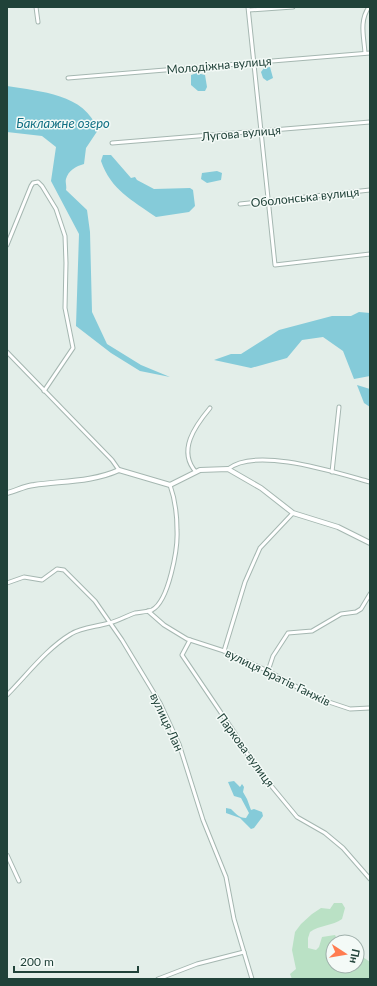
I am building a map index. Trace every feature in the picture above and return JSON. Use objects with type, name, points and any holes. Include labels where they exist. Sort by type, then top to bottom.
[{"type":"street","points":[[36,7],[38,22]]},
{"type":"street","points":[[293,7],[249,9],[262,131],[267,201],[275,265],[370,254]]},
{"type":"street","points":[[366,53],[363,23],[364,16],[369,7]]},
{"type":"street","name":"Молодіжна вулиця","points":[[68,78],[370,53]]},
{"type":"street","name":"Лугова вулиця","points":[[112,143],[370,122]]},
{"type":"street","points":[[7,245],[31,186],[33,183],[38,182],[56,209],[65,236],[65,308],[73,348],[44,391]]},
{"type":"street","name":"Оболонська вулиця","points":[[240,204],[370,190]]},
{"type":"street","points":[[7,352],[112,460],[119,470]]},
{"type":"street","points":[[332,472],[338,407]]},
{"type":"street","points":[[196,472],[189,464],[187,454],[195,428],[210,408]]},
{"type":"street","points":[[228,469],[235,464],[247,461],[272,460],[296,463],[370,482]]},
{"type":"street","points":[[7,493],[32,485],[86,479],[119,470],[170,485],[196,472],[208,468],[228,469],[261,488],[293,513],[338,527],[370,543]]},
{"type":"street","points":[[7,695],[47,654],[70,634],[80,630],[110,623],[134,613],[148,611],[159,605],[166,588],[175,557],[177,531],[173,493],[170,485]]},
{"type":"street","points":[[224,651],[245,582],[260,548],[293,513]]},
{"type":"street","name":"вулиця Лан","points":[[7,583],[24,577],[42,580],[57,569],[64,570],[95,601],[160,703],[179,744],[203,820],[226,877],[234,919],[252,979]]},
{"type":"street","points":[[268,671],[273,656],[288,633],[312,631],[341,614],[356,612],[361,609],[370,594]]},
{"type":"street","name":"вулиця Братів Ганжів","points":[[148,611],[164,626],[190,640],[224,651],[268,671],[317,698],[342,708],[358,710],[370,708]]},
{"type":"street","name":"Паркова вулиця","points":[[190,640],[182,655],[236,735],[254,765],[297,817],[325,833],[343,848],[370,879]]},
{"type":"street","points":[[7,855],[19,881]]},
{"type":"street","points":[[158,979],[197,964],[244,952]]},
{"type":"green space","points":[[334,903],[342,903],[345,908],[342,919],[310,932],[308,938],[308,948],[316,950],[319,947],[322,937],[325,937],[325,974],[365,974],[365,959],[370,962],[370,979],[292,979],[290,974],[296,969],[292,950],[295,932],[301,924],[321,908],[330,909]]},
{"type":"water","points":[[270,67],[273,78],[267,81],[263,78],[261,72],[264,68]]},
{"type":"water","points":[[197,73],[205,75],[207,87],[205,91],[198,91],[191,85],[191,75]]},
{"type":"water","name":"Баклажне озеро","points":[[7,86],[60,96],[72,101],[83,108],[98,130],[86,148],[84,164],[70,171],[66,179],[66,190],[87,210],[90,232],[92,312],[107,344],[141,365],[170,377],[140,371],[111,353],[76,326],[79,234],[51,181],[56,147],[42,136],[7,132]]},
{"type":"water","points":[[103,155],[111,155],[131,178],[135,177],[137,180],[154,189],[190,188],[193,190],[195,206],[189,212],[156,217],[123,194],[110,180],[101,161]]},
{"type":"water","points":[[217,171],[222,173],[221,180],[207,183],[201,179],[202,173]]},
{"type":"water","points":[[359,312],[370,313],[370,376],[354,379],[343,351],[323,337],[302,340],[287,358],[251,368],[214,360],[231,354],[241,354],[279,330],[332,316],[351,316]]},
{"type":"water","points":[[357,385],[370,389],[370,407],[364,403]]},
{"type":"water","points":[[234,781],[240,787],[242,784],[244,787],[243,792],[251,810],[254,809],[262,812],[263,816],[254,828],[251,829],[240,818],[226,813],[226,808],[231,809],[239,816],[246,818],[249,813],[241,798],[234,796],[228,782]]}]
